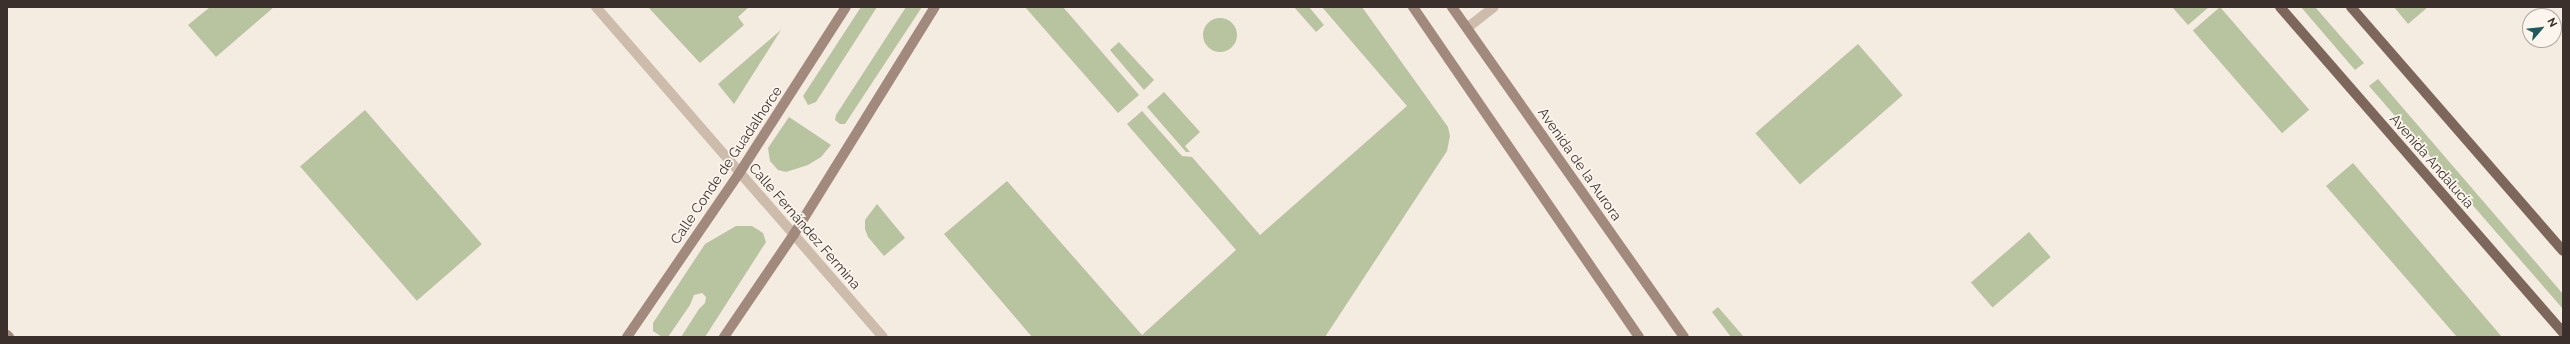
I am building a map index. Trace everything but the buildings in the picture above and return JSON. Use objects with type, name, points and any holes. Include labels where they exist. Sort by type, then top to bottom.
[{"type":"main road","name":"Calle Conde de Guadalhorce","points":[[627,337],[740,172],[846,7]]},
{"type":"main road","points":[[724,337],[794,234],[935,7]]},
{"type":"main road","points":[[1414,7],[1639,337]]},
{"type":"main road","name":"Avenida de la Aurora","points":[[1452,7],[1684,337]]},
{"type":"main road","name":"Avenida Andalucía","points":[[2280,7],[2563,333]]},
{"type":"main road","points":[[2351,7],[2563,251]]},
{"type":"main road","points":[[2532,215],[2563,242]]},
{"type":"street","name":"Calle Fernández Fermina","points":[[596,7],[883,337]]},
{"type":"street","points":[[1467,28],[1494,7]]},
{"type":"green space","points":[[210,7],[274,7],[216,57],[188,25]]},
{"type":"green space","points":[[648,7],[749,7],[738,17],[744,25],[700,63]]},
{"type":"green space","points":[[861,7],[877,7],[816,102],[808,105],[803,96]]},
{"type":"green space","points":[[906,7],[922,7],[845,124],[840,124],[835,120],[836,115]]},
{"type":"green space","points":[[1025,7],[1063,7],[1139,95],[1118,113]]},
{"type":"green space","points":[[1294,7],[1309,7],[1324,25],[1316,32]]},
{"type":"green space","points":[[1322,7],[1362,7],[1448,127],[1450,136],[1447,151],[1325,337],[1032,337],[944,234],[1007,181],[1142,335],[1236,250],[1127,124],[1142,111],[1182,156],[1192,157],[1260,235],[1407,106]]},
{"type":"green space","points":[[2172,7],[2209,7],[2188,25]]},
{"type":"green space","points":[[2220,7],[2309,110],[2282,133],[2193,31]]},
{"type":"green space","points":[[2301,7],[2315,7],[2364,63],[2355,70]]},
{"type":"green space","points":[[2394,7],[2428,7],[2408,24]]},
{"type":"green space","points":[[1220,18],[1232,23],[1237,35],[1232,47],[1220,52],[1208,47],[1203,35],[1208,23]]},
{"type":"green space","points":[[781,30],[734,104],[718,84]]},
{"type":"green space","points":[[1119,42],[1154,80],[1144,90],[1110,50]]},
{"type":"green space","points":[[1858,44],[1903,95],[1800,185],[1755,133]]},
{"type":"green space","points":[[2378,79],[2563,294],[2563,309],[2369,86]]},
{"type":"green space","points":[[1164,92],[1200,132],[1185,146],[1190,152],[1186,152],[1147,107]]},
{"type":"green space","points":[[365,110],[482,244],[417,301],[300,166]]},
{"type":"green space","points":[[789,117],[831,145],[821,157],[808,165],[786,172],[778,170],[770,161],[768,148]]},
{"type":"green space","points":[[2353,163],[2502,337],[2457,337],[2326,186]]},
{"type":"green space","points":[[877,204],[905,238],[884,256],[868,237],[865,229],[865,220]]},
{"type":"green space","points":[[736,226],[752,226],[763,233],[766,242],[705,337],[681,337],[699,309],[705,303],[706,297],[702,293],[694,295],[690,305],[668,337],[662,337],[653,331],[653,323],[705,244]]},
{"type":"green space","points":[[2029,232],[2051,257],[1993,307],[1971,283]]},
{"type":"green space","points":[[1718,307],[1744,337],[1731,337],[1712,312]]}]
